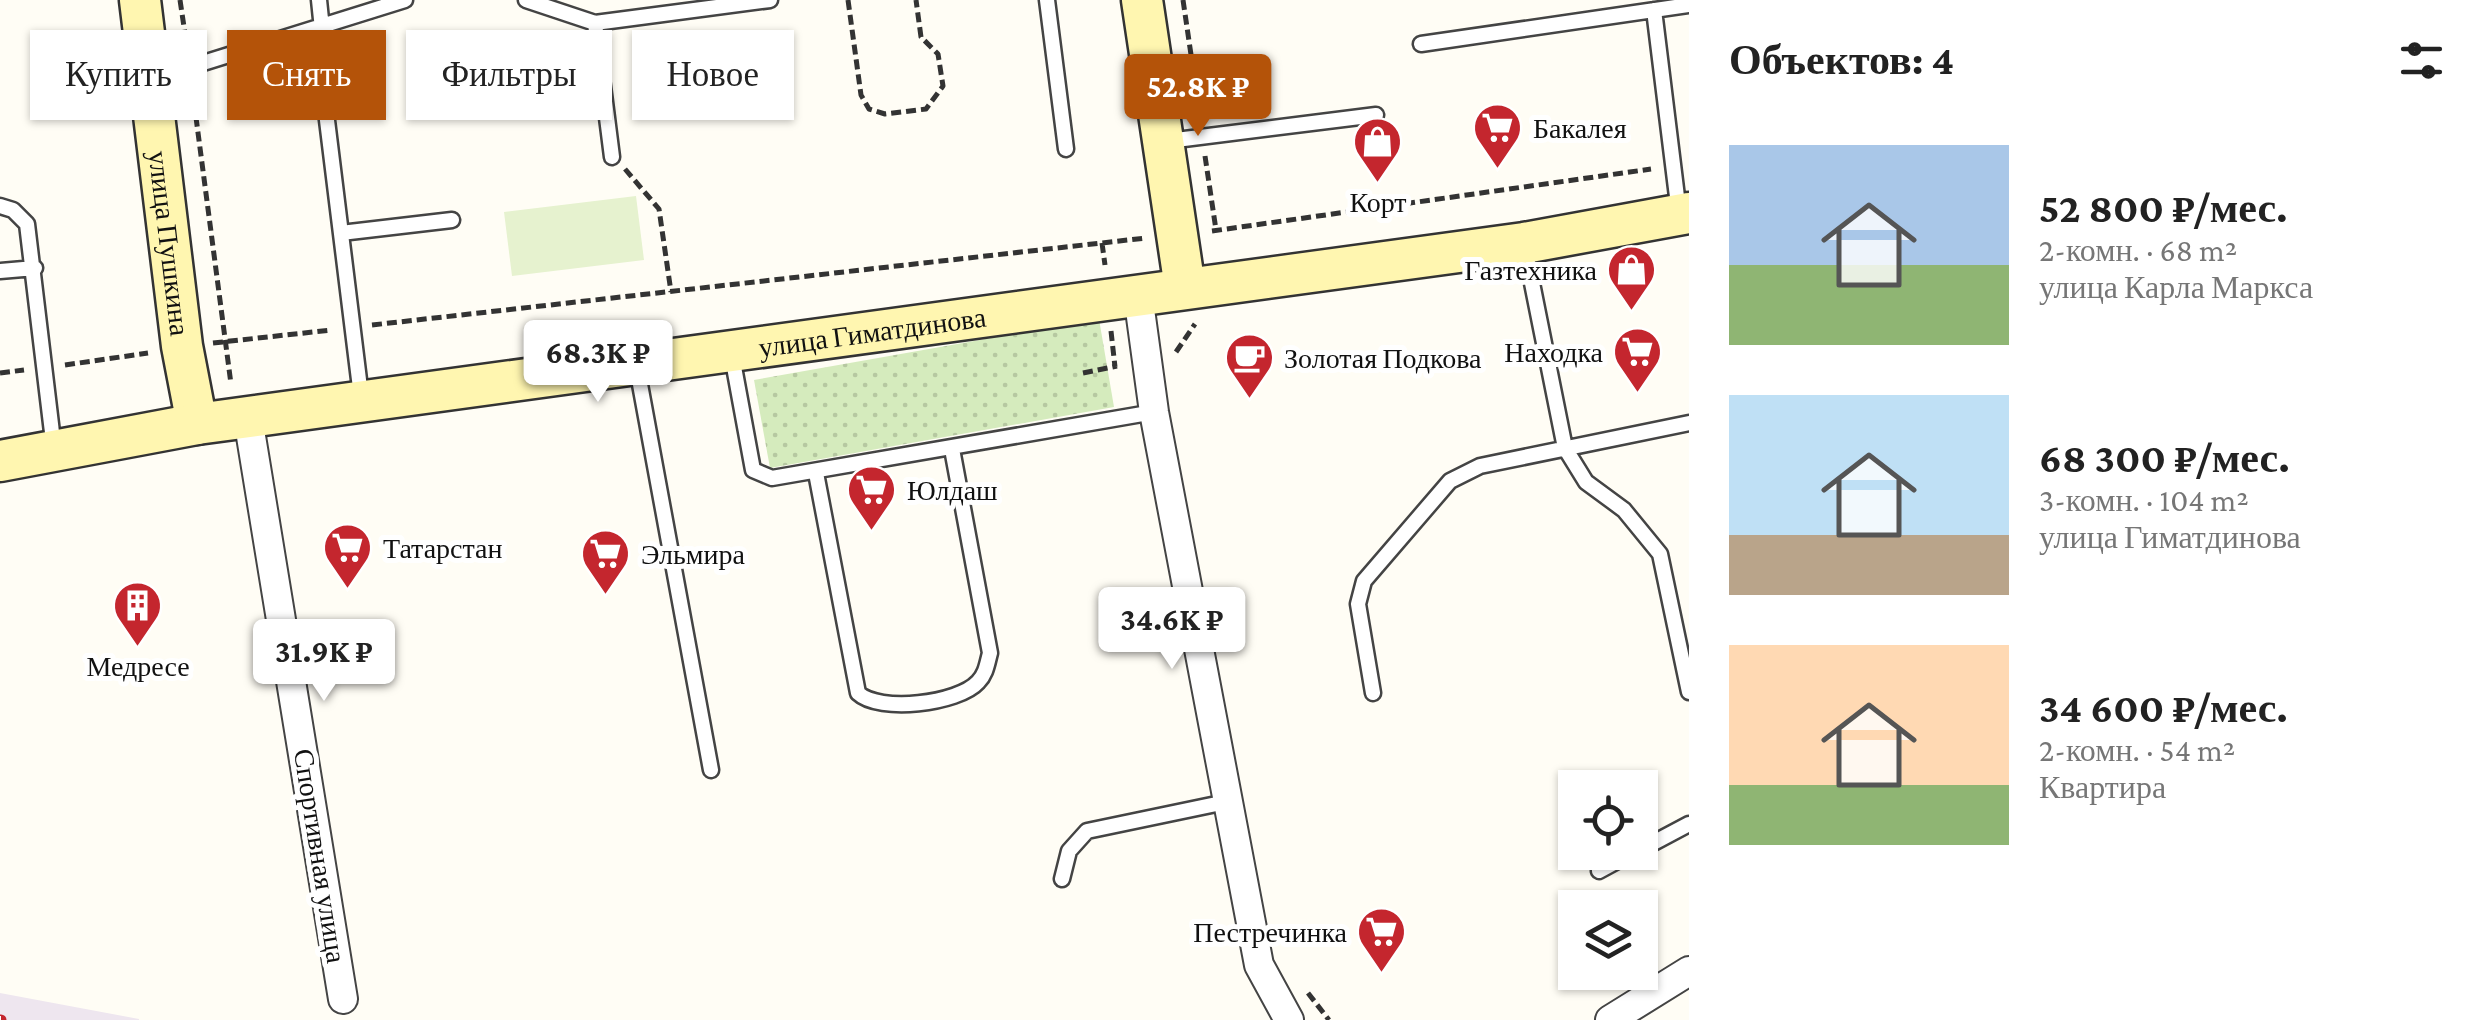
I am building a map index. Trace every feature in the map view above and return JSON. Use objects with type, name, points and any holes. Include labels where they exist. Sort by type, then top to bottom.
[{"type":"main road","name":"улица Пушкина","points":[[140,0],[144,30]]},
{"type":"main road","points":[[1142,0],[1185,288]]},
{"type":"main road","name":"улица Пушкина","points":[[155,120],[182,346],[197,424]]},
{"type":"main road","name":"улица Гиматдинова","points":[[0,462],[197,424],[1524,243],[1684,213]]},
{"type":"street","points":[[1138,294],[1154,412],[1259,965],[1289,1020]]},
{"type":"street","name":"Спортивная улица","points":[[248,418],[343,999]]},
{"type":"street","points":[[1610,1020],[1689,971]]},
{"type":"lane","points":[[319,0],[322,29]]},
{"type":"lane","points":[[207,62],[405,0]]},
{"type":"lane","points":[[526,0],[595,22],[770,0]]},
{"type":"lane","points":[[1047,0],[1066,149]]},
{"type":"lane","points":[[1422,44],[1679,4]]},
{"type":"lane","points":[[1654,10],[1673,166],[1684,213]]},
{"type":"lane","points":[[595,22],[612,157]]},
{"type":"lane","points":[[1162,141],[1376,115]]},
{"type":"lane","points":[[327,120],[362,402]]},
{"type":"lane","points":[[0,206],[13,210],[27,224],[54,450]]},
{"type":"lane","points":[[341,234],[452,220]]},
{"type":"lane","points":[[1524,243],[1565,448],[1586,482],[1624,510],[1660,554],[1689,692]]},
{"type":"lane","points":[[0,271],[35,268]]},
{"type":"lane","points":[[731,350],[753,470],[785,479],[1154,412]]},
{"type":"lane","points":[[636,364],[711,770]]},
{"type":"lane","points":[[1373,692],[1358,604],[1364,580],[1450,481],[1464,472],[1689,423]]},
{"type":"lane","points":[[816,474],[858,693],[868,703],[888,706],[960,694],[976,685],[986,671],[990,653],[952,449]]},
{"type":"lane","points":[[1062,879],[1069,851],[1087,831],[1226,802]]},
{"type":"lane","points":[[1658,840],[1689,824]]},
{"type":"lane","points":[[1599,872],[1603,870]]},
{"type":"path","points":[[848,0],[861,95],[868,109],[885,114],[926,109],[943,86],[938,54],[921,37],[916,0]]},
{"type":"path","points":[[612,157],[646,189],[659,209],[671,292]]},
{"type":"path","points":[[0,373],[182,346],[1176,235],[1673,166]]},
{"type":"shaded area","points":[[0,993],[139,1019],[139,1020],[0,1020]]},
{"type":"green space","points":[[636,196],[644,260],[512,276],[504,212]]},
{"type":"green space","points":[[1099,319],[1114,407],[770,468],[754,380]]},
{"type":"place","name":"Бакалея","points":[[1498,170]]},
{"type":"place","name":"Корт","points":[[1378,184]]},
{"type":"place","name":"Газтехника","points":[[1632,312]]},
{"type":"place","name":"Находка","points":[[1638,394]]},
{"type":"place","name":"Золотая Подкова","points":[[1249,400]]},
{"type":"place","name":"Юлдаш","points":[[872,532]]},
{"type":"place","name":"Татарстан","points":[[348,590]]},
{"type":"place","name":"Эльмира","points":[[606,596]]},
{"type":"place","name":"Медресе","points":[[138,648]]},
{"type":"place","name":"Пестречинка","points":[[1382,974]]}]
